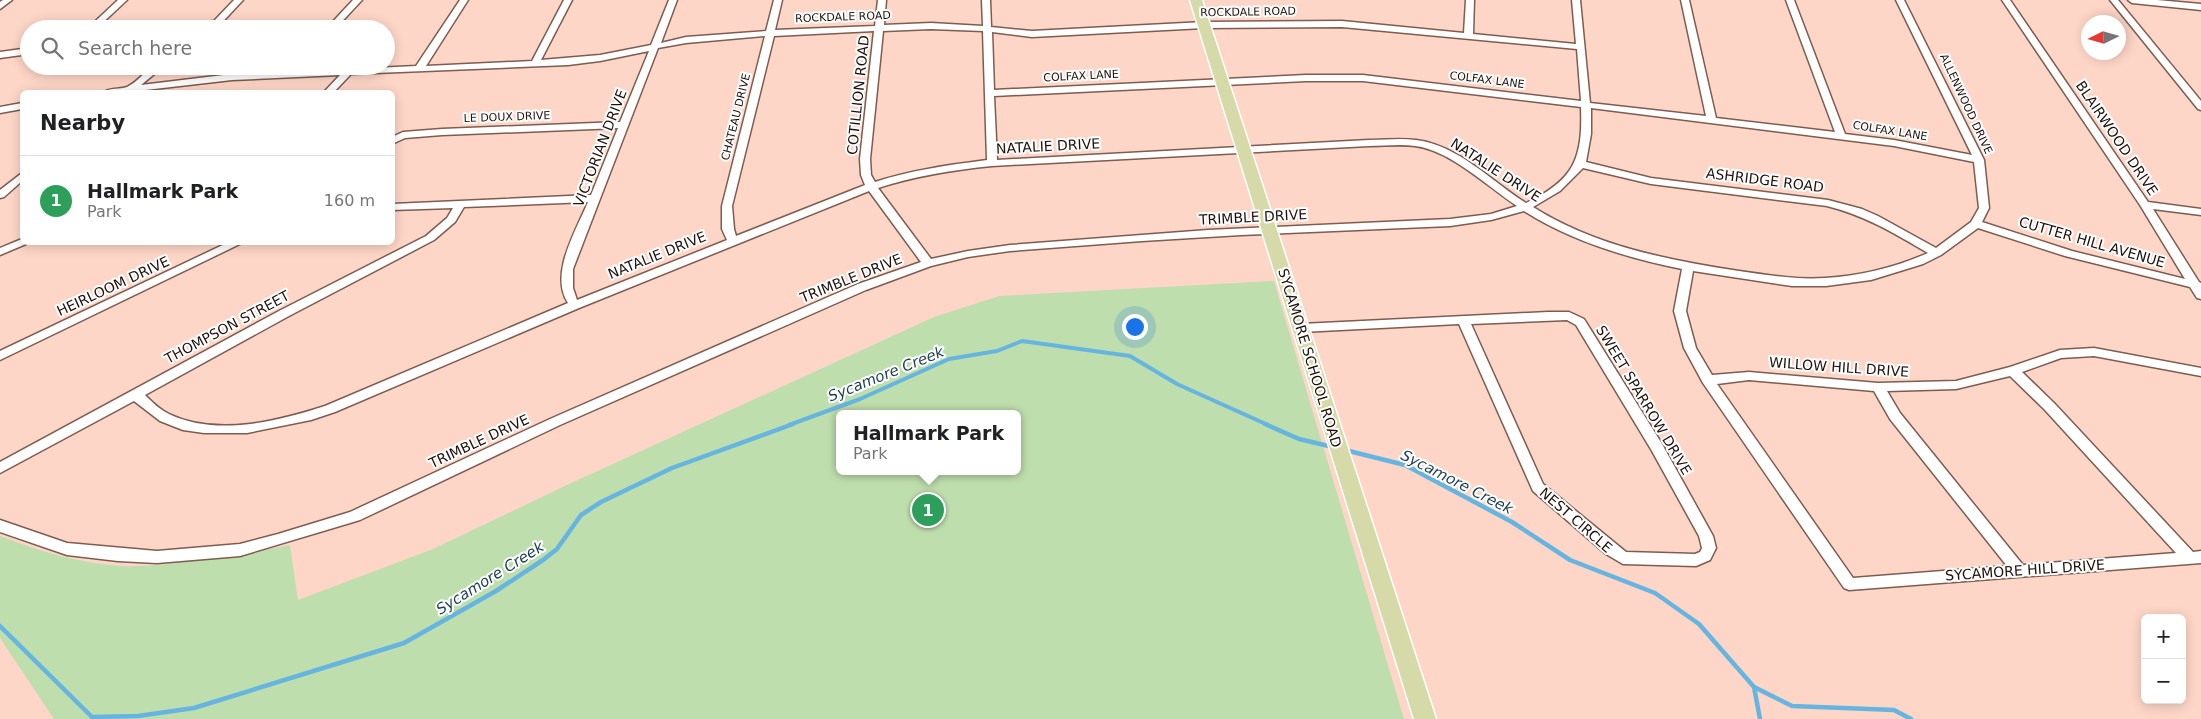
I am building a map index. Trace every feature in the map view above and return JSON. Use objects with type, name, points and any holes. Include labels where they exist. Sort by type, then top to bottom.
[{"type":"main road","name":"SYCAMORE SCHOOL ROAD","points":[[1196,0],[1423,718]]},
{"type":"street","points":[[101,20],[123,0]]},
{"type":"street","points":[[221,20],[239,0]]},
{"type":"street","points":[[339,20],[358,0]]},
{"type":"street","points":[[420,68],[464,0]]},
{"type":"street","points":[[535,63],[568,0]]},
{"type":"street","name":"VICTORIAN DRIVE","points":[[575,305],[566,292],[567,269],[673,0]]},
{"type":"street","name":"CHATEAU DRIVE","points":[[733,240],[728,229],[727,206],[778,0]]},
{"type":"street","name":"COTILLION ROAD","points":[[882,0],[865,159],[866,175],[871,186],[928,263]]},
{"type":"street","points":[[986,0],[992,163]]},
{"type":"street","points":[[1468,36],[1470,0]]},
{"type":"street","points":[[1576,0],[1585,104],[1585,146],[1581,164]]},
{"type":"street","points":[[1684,0],[1711,119]]},
{"type":"street","points":[[1790,0],[1842,136]]},
{"type":"street","name":"ALLENWOOD DRIVE","points":[[1900,0],[1979,160],[1984,208],[1976,224]]},
{"type":"street","name":"BLAIRWOOD DRIVE","points":[[2006,0],[2199,288]]},
{"type":"street","points":[[2114,0],[2201,107]]},
{"type":"street","points":[[2132,0],[2201,7]]},
{"type":"street","name":"ROCKDALE ROAD","points":[[395,69],[592,59],[655,46],[722,36],[770,32],[931,26],[1032,34],[1204,25],[1342,24],[1581,47]]},
{"type":"street","points":[[0,55],[20,52]]},
{"type":"street","points":[[129,90],[148,75]]},
{"type":"street","name":"ROCKDALE ROAD","points":[[134,90],[197,80],[264,75]]},
{"type":"street","points":[[331,90],[345,75]]},
{"type":"street","name":"COLFAX LANE","points":[[989,93],[1306,78],[1363,78],[1842,136],[1894,143],[1979,160]]},
{"type":"street","points":[[0,110],[20,106]]},
{"type":"street","name":"LE DOUX DRIVE","points":[[395,139],[403,135],[442,132],[624,125]]},
{"type":"street","name":"NATALIE DRIVE","points":[[135,394],[163,418],[179,423],[229,429],[280,424],[330,409],[575,305],[871,186],[937,170],[992,163],[1369,143],[1415,143],[1450,154],[1524,207],[1583,237],[1630,254],[1688,267],[1767,280],[1826,282],[1871,276],[1937,253],[1976,224]]},
{"type":"street","name":"TRIMBLE DRIVE","points":[[0,526],[67,549],[118,556],[157,557],[240,550],[308,532],[355,516],[555,422],[852,291],[928,263],[968,254],[1010,248],[1270,230],[1462,221],[1506,214],[1524,207],[1558,187],[1581,164]]},
{"type":"street","name":"ASHRIDGE ROAD","points":[[1581,164],[1651,181],[1828,203],[1858,211],[1874,218],[1937,253]]},
{"type":"street","points":[[0,195],[20,178]]},
{"type":"street","points":[[395,207],[596,198]]},
{"type":"street","name":"THOMPSON STREET","points":[[0,468],[135,394],[430,238],[451,220],[460,204]]},
{"type":"street","points":[[2145,205],[2201,212]]},
{"type":"street","name":"CUTTER HILL AVENUE","points":[[1976,224],[2069,254],[2199,288]]},
{"type":"street","points":[[0,252],[20,243]]},
{"type":"street","name":"HEIRLOOM DRIVE","points":[[0,356],[233,245]]},
{"type":"street","points":[[1688,267],[1680,311],[1690,348],[1708,380]]},
{"type":"street","name":"SWEET SPARROW DRIVE","points":[[1301,328],[1569,316],[1580,322],[1656,448],[1706,536],[1709,548],[1705,556]]},
{"type":"street","name":"NEST CIRCLE","points":[[1463,320],[1538,488],[1610,550],[1623,558],[1696,560],[1705,556]]},
{"type":"street","name":"WILLOW HILL DRIVE","points":[[1708,380],[1749,376],[1878,387],[1956,385],[2014,371],[2060,354],[2094,352],[2201,372]]},
{"type":"street","points":[[2014,371],[2195,557]]},
{"type":"street","name":"SYCAMORE HILL DRIVE","points":[[1708,380],[1849,584],[2195,557]]},
{"type":"street","points":[[1878,387],[1895,416],[2020,570]]},
{"type":"green space","points":[[1274,281],[1404,719],[54,719],[0,638],[0,536],[60,556],[92,563],[123,566],[146,566],[184,562],[290,545],[298,600],[433,549],[569,484],[934,317],[999,296]]},
{"type":"waterway","name":"Sycamore Creek","points":[[789,425],[860,399],[949,359],[997,351],[1022,341],[1130,356],[1177,384],[1268,425]]},
{"type":"waterway","name":"Sycamore Creek","points":[[0,626],[92,717],[138,716],[194,708],[404,643],[496,591],[543,560],[557,549],[581,515],[601,502],[672,468],[793,424]]},
{"type":"waterway","name":"Sycamore Creek","points":[[1265,424],[1299,439],[1333,447]]},
{"type":"waterway","name":"Sycamore Creek","points":[[1345,450],[1405,465],[1512,522],[1570,560],[1655,593],[1699,624],[1754,687]]},
{"type":"waterway","name":"Sycamore Creek","points":[[1754,687],[1792,706],[1894,710],[1911,719]]},
{"type":"waterway","points":[[1754,687],[1760,719]]},
{"type":"place","name":"Hallmark Park","points":[[928,510]]}]
